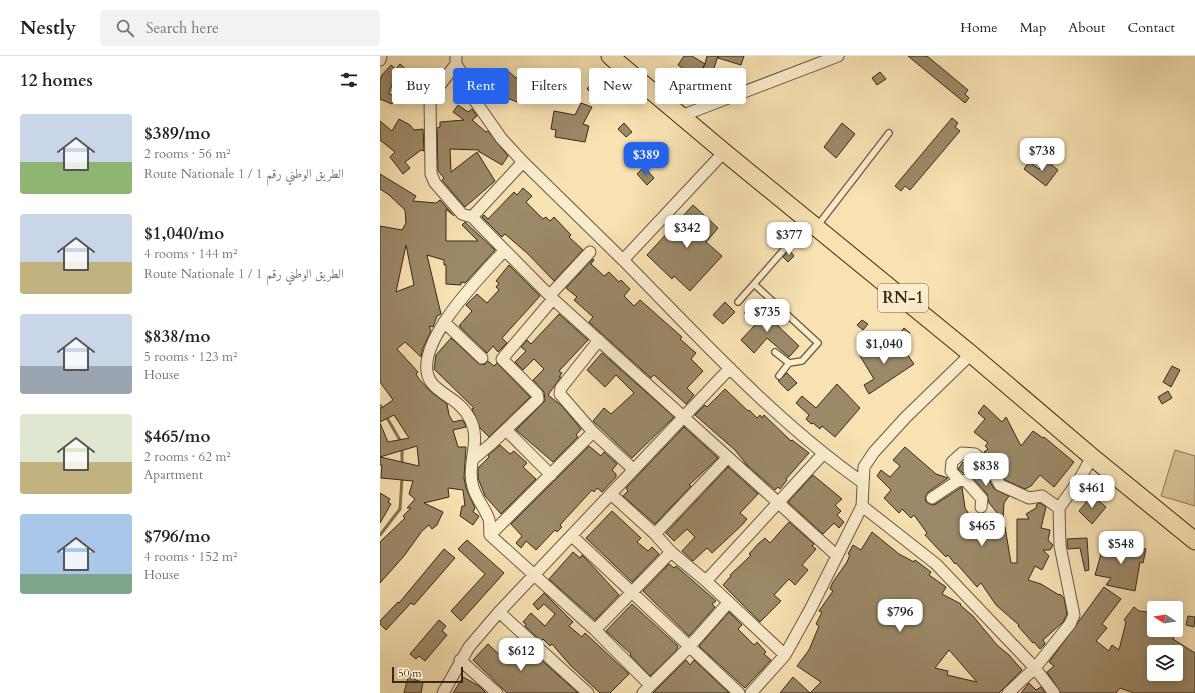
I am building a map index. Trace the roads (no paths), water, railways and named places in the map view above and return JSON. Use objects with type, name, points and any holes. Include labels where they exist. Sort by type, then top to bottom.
[{"type":"main road","name":"RN-1","points":[[610,56],[1195,541]]},
{"type":"street","points":[[380,60],[381,56]]},
{"type":"street","points":[[681,116],[838,56]]},
{"type":"street","points":[[836,555],[551,297],[472,217],[462,214],[435,183],[431,174],[430,98],[456,60],[472,90],[473,98],[501,138],[523,162],[730,368],[823,454],[862,482]]},
{"type":"street","points":[[623,260],[724,152]]},
{"type":"street","points":[[472,217],[523,162]]},
{"type":"street","points":[[504,251],[460,300],[444,322],[428,359],[427,372],[431,383],[458,402],[470,419],[476,445],[473,459],[473,488],[489,518],[490,535],[595,630],[647,689],[689,647],[729,602]]},
{"type":"street","points":[[473,459],[538,399],[537,394],[503,362],[502,359],[551,297],[590,252]]},
{"type":"street","points":[[444,322],[482,358]]},
{"type":"street","points":[[599,340],[561,388],[560,394],[593,432],[633,469]]},
{"type":"street","points":[[751,693],[785,655],[811,608],[836,555],[862,506],[862,482],[864,467],[874,452],[906,417],[971,354]]},
{"type":"street","points":[[443,693],[460,660],[498,612],[534,576],[633,469],[730,368]]},
{"type":"street","points":[[506,430],[552,475]]},
{"type":"street","points":[[490,535],[552,475],[593,432]]},
{"type":"street","points":[[981,507],[982,498],[966,481],[959,480],[951,471],[952,462],[962,453],[975,454],[989,465],[1000,485],[1029,498],[1042,496],[1058,508]]},
{"type":"street","points":[[706,581],[823,454]]},
{"type":"street","points":[[655,534],[728,457]]},
{"type":"street","points":[[1008,693],[1035,668],[1070,624],[1074,615],[1060,546],[1058,508],[1079,480],[1092,457]]},
{"type":"street","points":[[932,498],[959,480]]},
{"type":"street","points":[[611,494],[655,534],[671,552],[706,581],[785,655]]},
{"type":"street","points":[[862,506],[936,564],[1035,668],[1054,693]]},
{"type":"street","points":[[572,536],[739,693]]},
{"type":"street","points":[[595,630],[671,552]]},
{"type":"street","points":[[498,612],[588,693]]},
{"type":"street","points":[[460,660],[497,693]]},
{"type":"lane","points":[[738,302],[812,224],[889,133]]},
{"type":"lane","points":[[754,284],[818,343],[802,361],[789,363],[778,376]]},
{"type":"lane","points":[[775,352],[789,363]]},
{"type":"waterway","points":[[380,405],[384,411]]},
{"type":"waterway","points":[[386,416],[401,442]]},
{"type":"waterway","points":[[402,448],[402,466]]},
{"type":"waterway","points":[[380,535],[400,509],[402,478]]}]
